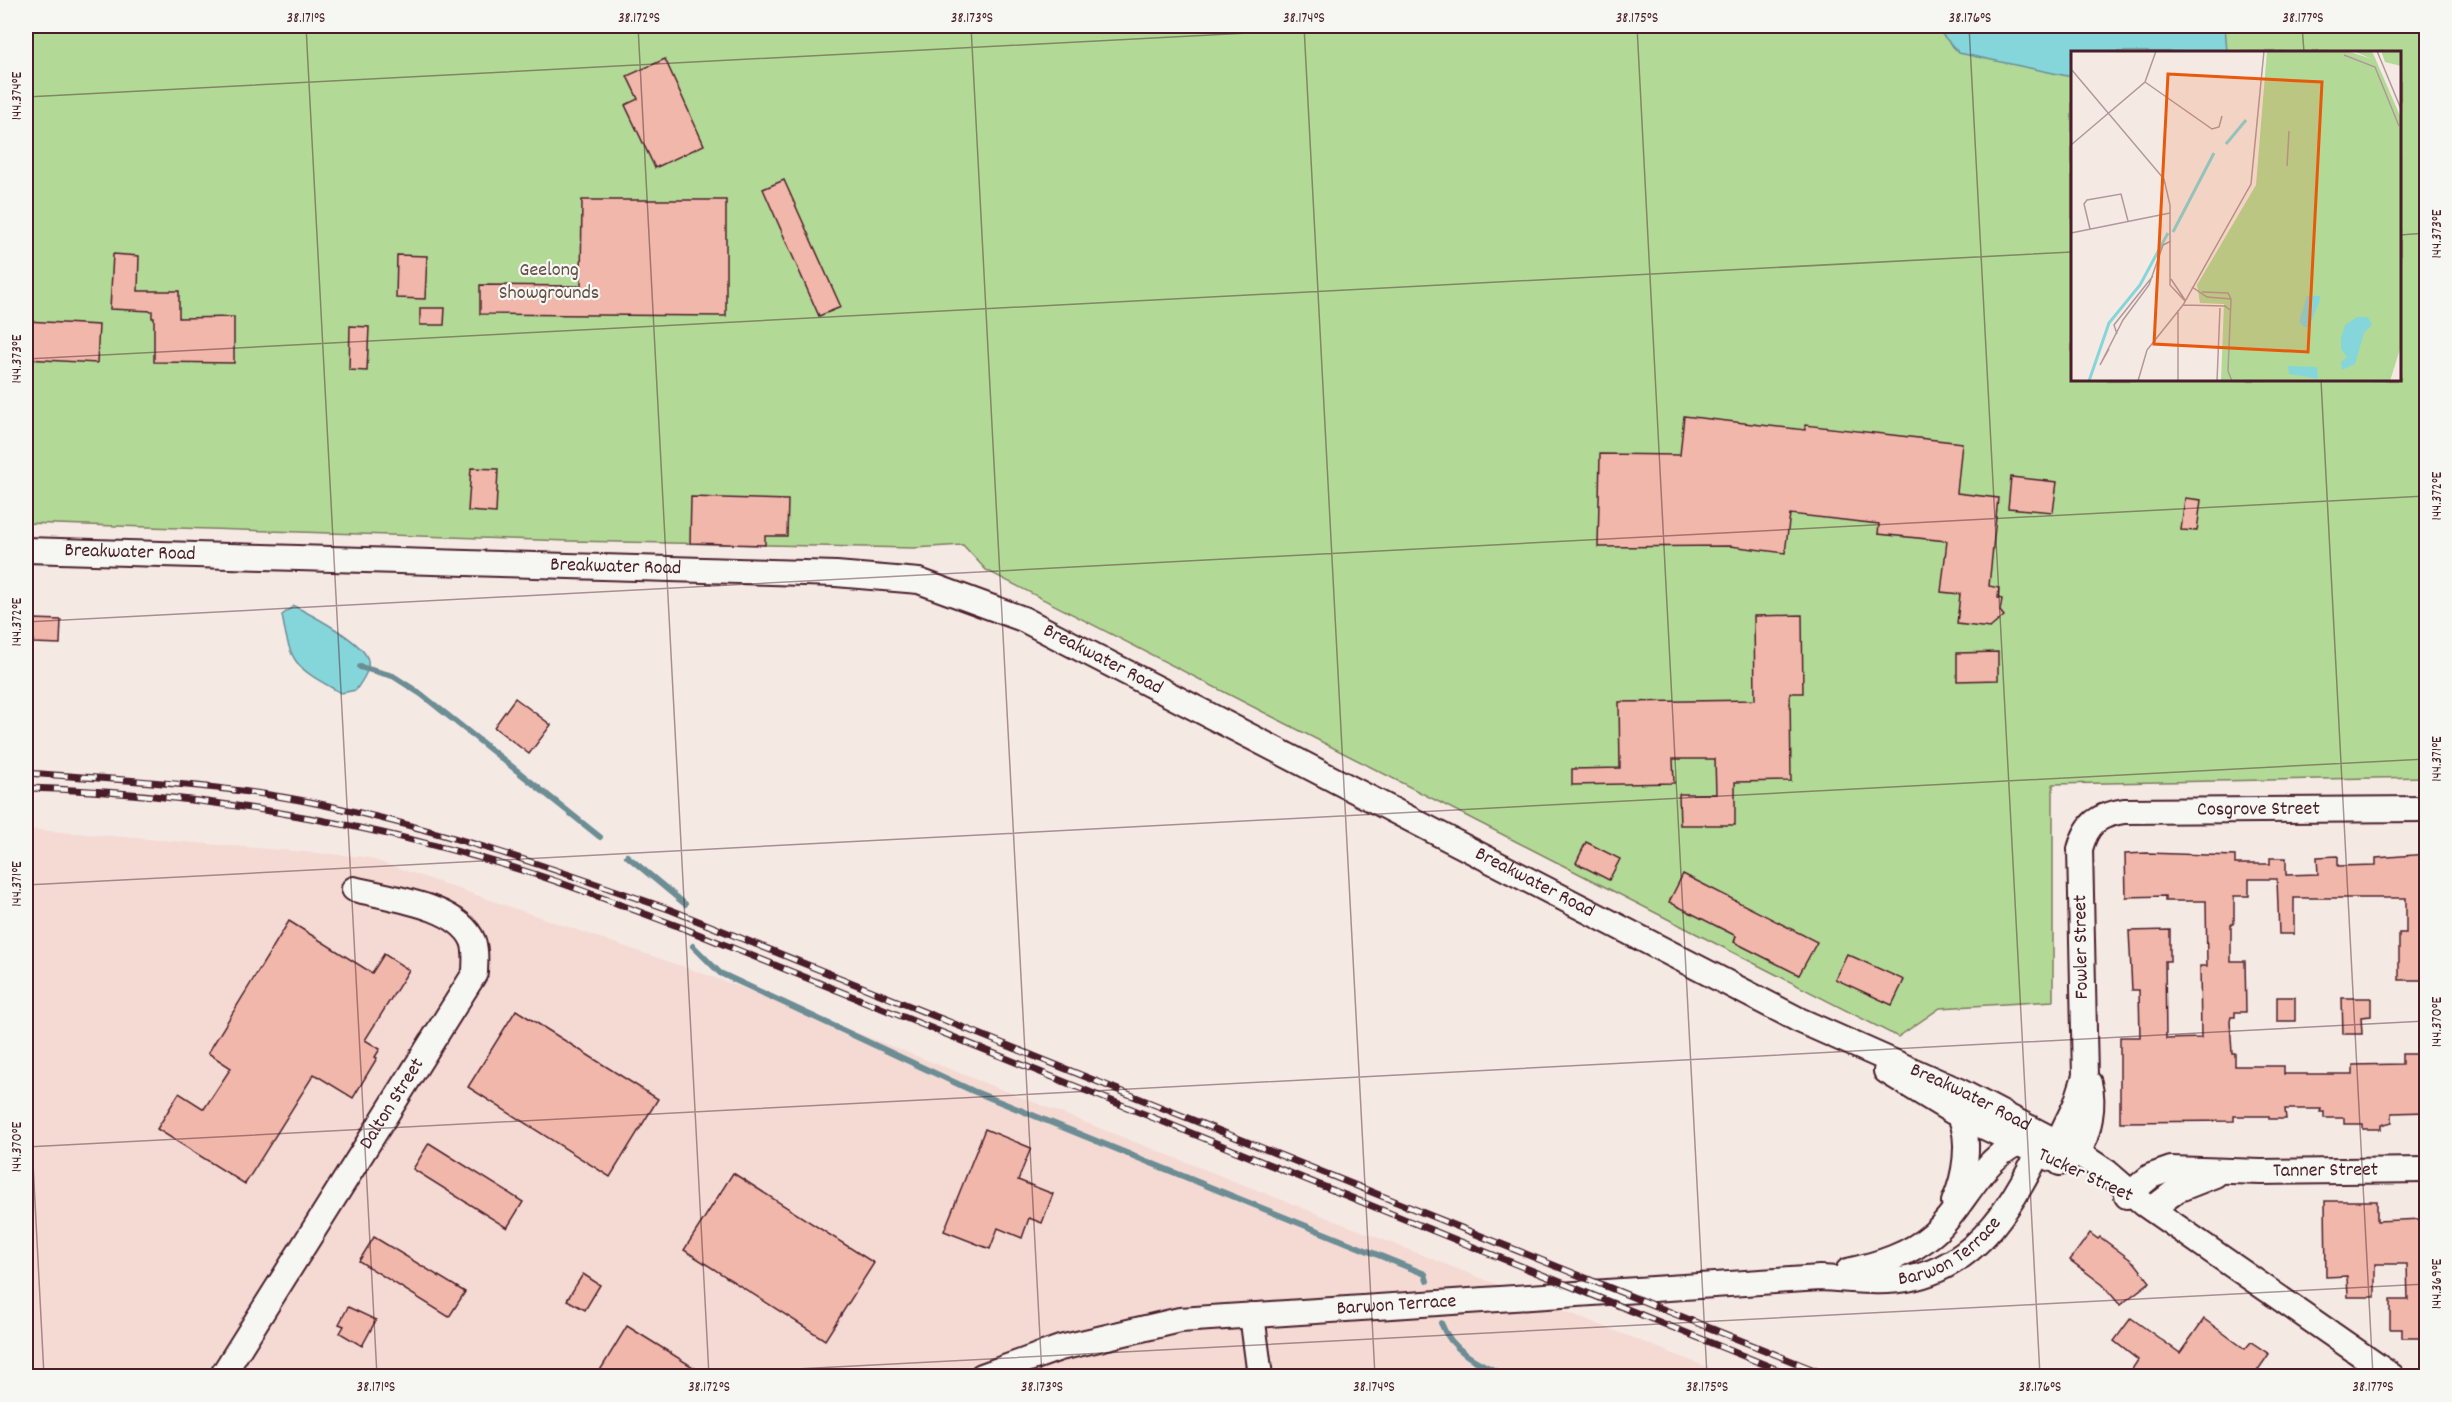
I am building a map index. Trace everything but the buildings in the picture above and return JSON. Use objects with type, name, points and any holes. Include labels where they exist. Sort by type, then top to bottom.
[{"type":"street","name":"Breakwater Road","points":[[26,550],[836,574],[920,581],[1023,619],[1840,1040]]},
{"type":"street","name":"Cosgrove Street","points":[[2092,821],[2105,814],[2124,811],[2427,809]]},
{"type":"street","name":"Fowler Street","points":[[2056,1150],[2086,1136],[2090,1111],[2090,1089],[2085,1076],[2080,849],[2084,833],[2092,821]]},
{"type":"street","name":"Dalton Street","points":[[222,1377],[475,974],[476,952],[473,940],[452,917],[433,909],[354,889]]},
{"type":"street","name":"Tucker Street","points":[[1840,1040],[1918,1081],[1959,1114],[2016,1144],[2056,1150],[2107,1172],[2138,1201],[2392,1377]]},
{"type":"street","name":"Breakwater Road","points":[[1918,1081],[2056,1150]]},
{"type":"street","name":"Barwon Terrace","points":[[1933,1234],[1952,1206],[1963,1176],[1965,1137],[1959,1114]]},
{"type":"street","name":"Barwon Terrace","points":[[1820,1278],[1889,1260],[1933,1234],[1952,1215],[1997,1157],[2016,1144]]},
{"type":"street","name":"Barwon Terrace","points":[[982,1377],[1060,1348],[1180,1320],[1820,1278],[1898,1281],[1943,1267],[1972,1247],[1994,1227],[2056,1150]]},
{"type":"street","name":"Tanner Street","points":[[2138,1201],[2178,1190],[2223,1172],[2427,1170]]},
{"type":"street","points":[[1252,1315],[1260,1377]]},
{"type":"shaded area","points":[[26,829],[366,857],[733,984],[1730,1376],[26,1376]]},
{"type":"green space","name":"Geelong Showgrounds","points":[[26,26],[2426,26],[2426,777],[2053,784],[2053,1001],[1940,1008],[1898,1037],[986,570],[963,545],[914,548],[570,541],[26,523]]},
{"type":"water","points":[[1939,26],[2225,26],[2227,51],[2071,51],[2071,77],[1959,53],[1939,31]]},
{"type":"water","points":[[294,606],[348,638],[365,654],[368,669],[356,690],[341,693],[304,670],[292,655],[282,615]]},
{"type":"waterway","points":[[360,667],[393,676],[421,694],[600,837]]},
{"type":"waterway","points":[[627,856],[685,904]]},
{"type":"waterway","points":[[693,946],[720,973],[973,1091],[1425,1274],[1427,1281]]},
{"type":"waterway","points":[[1441,1323],[1452,1342],[1468,1356],[1506,1376]]},
{"type":"railway","points":[[26,773],[243,791],[315,803],[406,824],[539,865],[671,910],[1829,1376]]},
{"type":"railway","points":[[26,788],[155,796],[283,813],[410,839],[553,880],[683,928],[1793,1376]]}]
